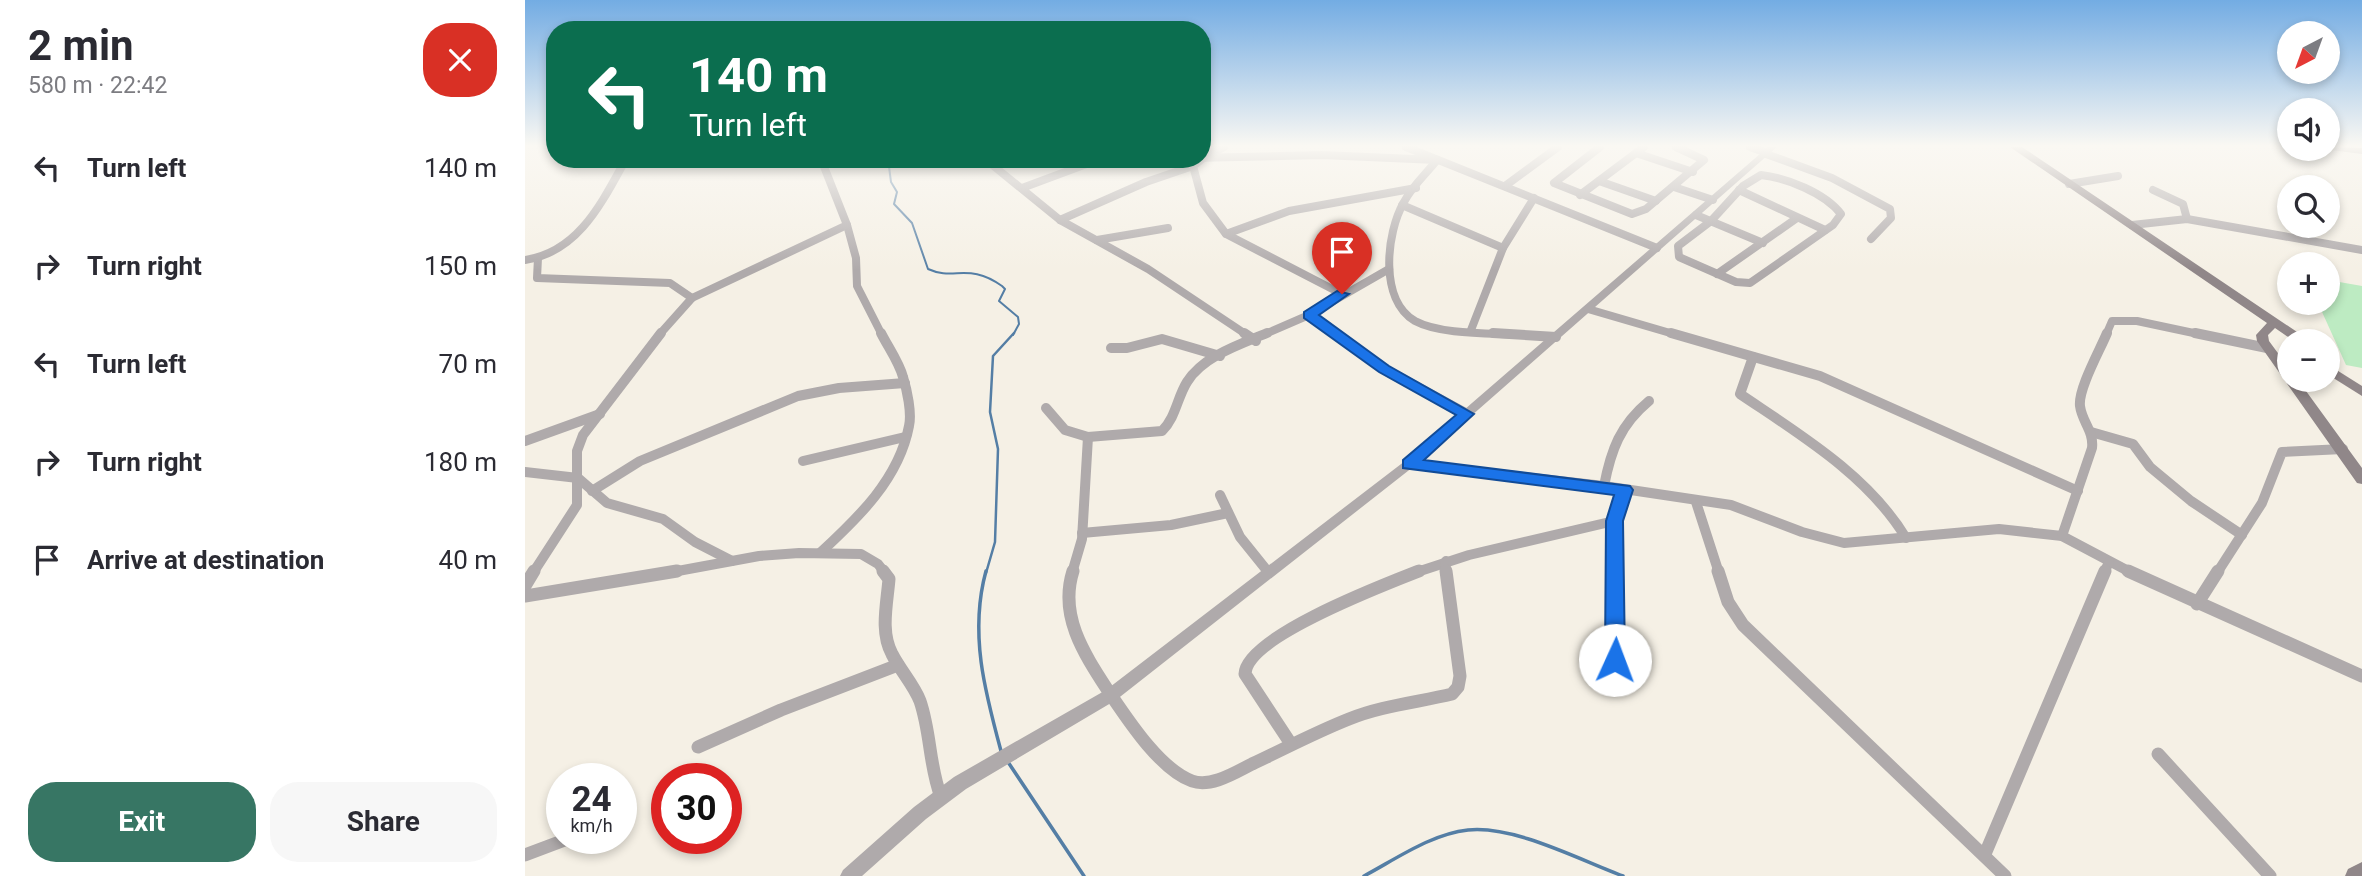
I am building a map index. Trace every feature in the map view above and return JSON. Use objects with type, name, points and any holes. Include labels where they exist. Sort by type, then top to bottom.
[{"type":"main road","points":[[2067,188],[2280,329]]},
{"type":"main road","points":[[2075,188],[2132,225],[2277,330]]},
{"type":"main road","points":[[2272,325],[2262,335],[2267,348],[2277,361]]},
{"type":"main road","points":[[2340,368],[2362,382]]},
{"type":"main road","points":[[2340,377],[2362,392]]},
{"type":"main road","points":[[2300,392],[2362,479]]},
{"type":"main road","points":[[2355,876],[2362,872]]},
{"type":"street","points":[[525,260],[538,258],[570,241],[591,221],[610,188]]},
{"type":"street","points":[[820,553],[863,513],[891,472],[905,436],[910,409],[895,354],[857,286],[856,258],[832,188]]},
{"type":"street","points":[[1022,188],[1060,220],[1097,240],[1256,341]]},
{"type":"street","points":[[1060,220],[1135,188]]},
{"type":"street","points":[[1196,188],[1207,211],[1226,234],[1342,294]]},
{"type":"street","points":[[1226,234],[1289,211],[1416,188]]},
{"type":"street","points":[[1416,188],[1402,205],[1389,250],[1389,269],[1400,302],[1409,316],[1429,325],[1556,337]]},
{"type":"street","points":[[1510,188],[1657,248]]},
{"type":"street","points":[[1562,188],[1632,214],[1673,188]]},
{"type":"street","points":[[1580,195],[1590,188]]},
{"type":"street","points":[[1619,188],[1656,201]]},
{"type":"street","points":[[1677,188],[1713,200]]},
{"type":"street","points":[[849,876],[941,797],[993,762],[1111,695],[1409,464],[1727,188]]},
{"type":"street","points":[[1742,188],[1711,221],[1676,250],[1684,260],[1743,284],[1757,281],[1825,230],[1841,214],[1839,208],[1797,188]]},
{"type":"street","points":[[1850,188],[1890,209],[1893,214],[1871,239]]},
{"type":"street","points":[[1739,190],[1825,230]]},
{"type":"street","points":[[2153,190],[2183,204],[2187,219]]},
{"type":"street","points":[[1471,330],[1503,248],[1534,198]]},
{"type":"street","points":[[1402,205],[1503,248]]},
{"type":"street","points":[[1696,215],[1763,243]]},
{"type":"street","points":[[1717,274],[1797,218]]},
{"type":"street","points":[[2132,225],[2187,219],[2362,250]]},
{"type":"street","points":[[525,586],[572,517],[577,505],[577,451],[583,435],[676,313],[692,298],[847,225]]},
{"type":"street","points":[[1097,240],[1168,228]]},
{"type":"street","points":[[538,258],[537,278],[670,283],[680,287],[692,298]]},
{"type":"street","points":[[1046,408],[1065,430],[1088,438],[1163,430],[1173,420],[1185,383],[1195,372],[1220,356],[1309,315],[1389,269]]},
{"type":"street","points":[[1588,309],[1854,389],[2078,491]]},
{"type":"street","points":[[1309,315],[1384,369],[1467,414]]},
{"type":"street","points":[[2062,536],[2092,448],[2091,432],[2078,409],[2080,398],[2112,321],[2137,321],[2267,348]]},
{"type":"street","points":[[1111,348],[1127,348],[1162,339],[1220,356]]},
{"type":"street","points":[[1753,357],[1740,394],[1827,453],[1895,520],[1906,538]]},
{"type":"street","points":[[592,491],[640,461],[798,396],[839,388],[905,383]]},
{"type":"street","points":[[1604,486],[1618,431],[1631,415],[1650,401]]},
{"type":"street","points":[[525,441],[600,414]]},
{"type":"street","points":[[2091,432],[2133,444],[2150,467],[2191,501],[2242,535]]},
{"type":"street","points":[[803,461],[905,436]]},
{"type":"street","points":[[1088,438],[1082,533],[1066,606],[1079,645],[1111,695],[1161,761],[1193,782],[1208,782],[1225,777],[1351,718],[1393,706],[1444,697],[1458,687],[1460,677],[1445,584],[1447,561]]},
{"type":"street","points":[[2197,604],[2262,503],[2282,452],[2343,449]]},
{"type":"street","points":[[1409,464],[1604,486],[1696,502],[1731,505],[1823,539],[1844,542],[1999,529],[2062,536],[2197,604],[2362,676]]},
{"type":"street","points":[[525,472],[578,478],[607,503],[663,519],[695,542],[731,561]]},
{"type":"street","points":[[1613,674],[1617,646],[1613,590],[1614,521],[1624,490]]},
{"type":"street","points":[[1220,495],[1249,554],[1269,573]]},
{"type":"street","points":[[1696,502],[1728,602],[1743,625],[2005,876]]},
{"type":"street","points":[[1082,533],[1171,525],[1227,513]]},
{"type":"street","points":[[1291,744],[1245,674],[1245,665],[1251,657],[1292,630],[1358,597],[1447,561],[1571,534],[1614,521]]},
{"type":"street","points":[[525,596],[581,589],[731,561],[820,553],[861,555],[871,559],[885,571],[891,590],[885,634],[898,665],[919,699],[927,729],[931,770],[941,797]]},
{"type":"street","points":[[1985,854],[2016,787],[2060,668],[2109,562]]},
{"type":"street","points":[[698,747],[781,710],[898,665]]},
{"type":"street","points":[[2158,754],[2270,876]]},
{"type":"street","points":[[525,855],[546,847]]},
{"type":"green space","points":[[2340,282],[2362,286],[2362,368],[2346,365],[2340,352],[2340,329],[2330,329],[2323,315],[2340,315]]},
{"type":"waterway","points":[[895,188],[897,192],[894,204],[912,223],[928,269],[980,275],[1002,286],[1005,289],[999,301],[1018,317],[1019,324],[1013,335]]},
{"type":"waterway","points":[[986,573],[995,542],[998,449],[990,412],[993,356],[1014,333]]},
{"type":"waterway","points":[[986,571],[981,594],[979,640],[985,684],[1001,751]]},
{"type":"waterway","points":[[1008,762],[1084,876]]},
{"type":"waterway","points":[[1364,876],[1441,836],[1468,830],[1486,830],[1526,838],[1623,876]]},
{"type":"route","points":[[1342,294],[1309,315],[1384,369],[1467,414],[1409,464],[1624,490],[1614,521],[1613,590],[1617,646],[1615,660]]}]
